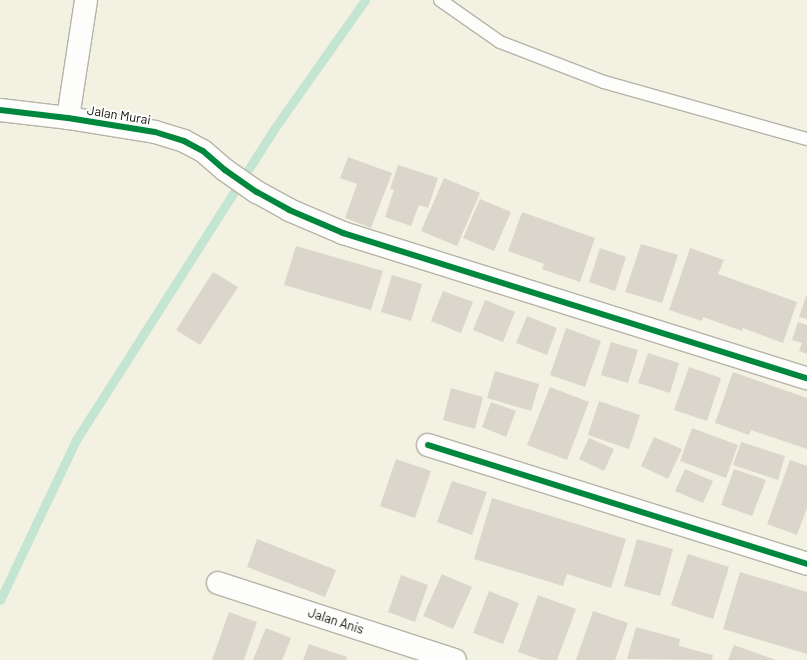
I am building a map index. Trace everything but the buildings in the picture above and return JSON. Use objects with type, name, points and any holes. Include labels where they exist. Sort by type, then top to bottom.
[{"type":"street","points":[[68,118],[86,0]]},
{"type":"street","name":"Jalan Murai","points":[[0,110],[68,118],[155,132],[184,140],[203,151],[225,170],[258,192],[289,210],[343,233],[807,378]]},
{"type":"street","points":[[428,445],[807,564]]},
{"type":"street","name":"Jalan Anis","points":[[218,583],[455,660]]},
{"type":"lane","points":[[440,0],[500,42],[604,82],[807,138]]},
{"type":"waterway","points":[[0,600],[76,440],[274,129],[365,0]]},
{"type":"cycle path","points":[[0,110],[68,118],[155,132],[184,141],[203,151],[225,170],[257,192],[289,210],[343,233],[807,378]]},
{"type":"cycle path","points":[[428,445],[807,564]]}]
